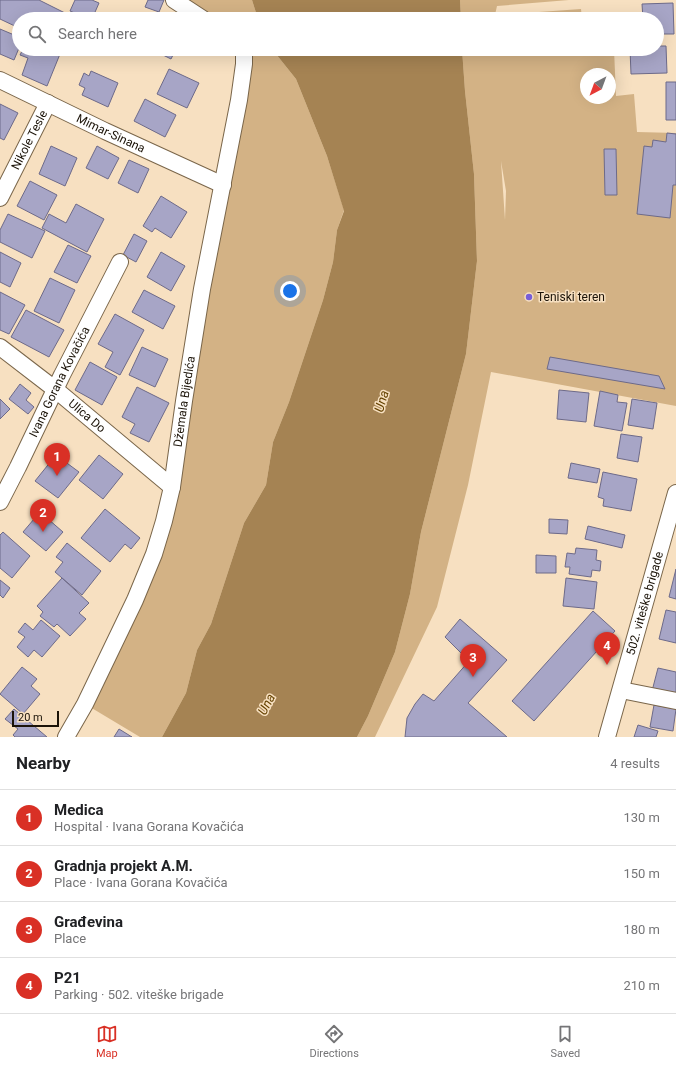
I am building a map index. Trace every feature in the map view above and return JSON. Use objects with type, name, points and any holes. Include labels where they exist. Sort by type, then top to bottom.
[{"type":"street","points":[[174,0],[192,12]]},
{"type":"street","name":"Džemala Bijedića","points":[[66,737],[85,704],[141,587],[154,554],[172,487],[202,289],[239,100],[244,56]]},
{"type":"street","name":"Mimar-Sinana","points":[[0,80],[105,131],[223,185]]},
{"type":"street","name":"Nikole Tesle","points":[[0,198],[48,103]]},
{"type":"street","name":"Ivana Gorana Kovačića","points":[[0,502],[62,375],[120,262]]},
{"type":"street","name":"Ulica Do","points":[[0,347],[56,390],[172,487]]},
{"type":"street","name":"502. viteške brigade","points":[[607,737],[676,493]]},
{"type":"street","points":[[621,690],[676,701]]},
{"type":"shaded area","points":[[185,0],[252,0],[256,12],[193,12]]},
{"type":"shaded area","points":[[460,0],[569,0],[497,6],[496,12],[461,12]]},
{"type":"shaded area","points":[[581,9],[581,12],[539,12]]},
{"type":"shaded area","points":[[239,56],[278,56],[296,79],[327,156],[344,210],[337,230],[333,262],[323,300],[289,402],[273,442],[266,485],[244,523],[211,624],[197,650],[186,693],[162,737],[140,737],[85,704],[154,554]]},
{"type":"shaded area","points":[[462,56],[614,56],[615,68],[580,68],[580,104],[616,104],[616,96],[634,94],[637,132],[676,133],[676,406],[491,372],[468,485],[437,607],[375,737],[357,737],[368,716],[395,652],[410,594],[421,532],[466,354],[477,261],[474,174]],"holes":[[[501,161],[506,191],[505,220]]]},
{"type":"water","points":[[252,0],[460,0],[461,12],[256,12]]},
{"type":"water","name":"Una","points":[[278,56],[462,56],[474,174],[477,261],[466,354],[421,532],[410,594],[395,652],[368,716],[357,737],[162,737],[186,693],[197,650],[211,624],[244,523],[266,485],[273,442],[289,402],[323,300],[333,262],[337,230],[344,211],[327,156],[296,79]]},
{"type":"building","points":[[0,0],[39,0],[63,12],[12,12],[12,25],[0,19]]},
{"type":"building","points":[[75,0],[92,0],[99,3],[95,12],[70,11]]},
{"type":"building","points":[[148,0],[164,0],[159,12],[145,7]]},
{"type":"building","points":[[673,3],[674,34],[664,34],[664,12],[643,12],[642,4]]},
{"type":"building","points":[[0,29],[12,34],[12,56],[16,56],[14,60],[0,54]]},
{"type":"building","points":[[664,46],[666,46],[667,73],[631,74],[630,56],[664,56]]},
{"type":"building","points":[[23,56],[59,56],[47,86],[22,75],[28,58]]},
{"type":"building","points":[[165,56],[172,56],[171,59]]},
{"type":"building","points":[[169,69],[199,83],[187,108],[157,94]]},
{"type":"building","points":[[91,71],[118,83],[108,107],[82,95],[85,88],[79,85],[84,73],[89,76]]},
{"type":"building","points":[[666,82],[676,82],[676,120],[666,120]]},
{"type":"building","points":[[145,99],[176,115],[165,137],[134,121]]},
{"type":"building","points":[[0,104],[18,113],[4,140],[0,138]]},
{"type":"building","points":[[667,133],[676,134],[676,185],[673,185],[670,218],[637,214],[644,146],[652,147],[653,140],[666,142]]},
{"type":"building","points":[[51,146],[77,158],[65,186],[39,174]]},
{"type":"building","points":[[97,146],[119,158],[108,179],[86,168]]},
{"type":"building","points":[[604,149],[616,149],[617,195],[605,195]]},
{"type":"building","points":[[129,160],[149,169],[138,193],[118,183]]},
{"type":"building","points":[[30,181],[57,195],[44,220],[17,206]]},
{"type":"building","points":[[161,196],[187,212],[171,238],[155,228],[152,232],[143,226]]},
{"type":"building","points":[[76,204],[104,219],[87,252],[42,228],[49,214],[66,223]]},
{"type":"building","points":[[8,214],[45,231],[32,258],[0,242],[0,230]]},
{"type":"building","points":[[134,234],[147,241],[136,262],[123,255]]},
{"type":"building","points":[[68,245],[91,256],[77,283],[54,272]]},
{"type":"building","points":[[0,252],[21,263],[10,287],[0,282]]},
{"type":"building","points":[[161,252],[185,266],[171,291],[147,277]]},
{"type":"building","points":[[50,278],[75,290],[59,323],[34,311]]},
{"type":"building","points":[[144,290],[175,306],[163,329],[132,312]]},
{"type":"building","points":[[0,292],[25,305],[9,334],[0,330]]},
{"type":"building","points":[[26,310],[64,330],[49,357],[11,337]]},
{"type":"building","points":[[115,314],[144,330],[120,375],[105,367],[113,352],[98,344]]},
{"type":"building","points":[[142,347],[168,359],[155,387],[129,375]]},
{"type":"building","points":[[550,357],[659,376],[665,389],[547,369]]},
{"type":"building","points":[[90,362],[117,377],[102,405],[75,390]]},
{"type":"building","points":[[20,384],[31,393],[26,400],[34,407],[28,414],[9,399]]},
{"type":"building","points":[[137,387],[169,403],[149,442],[130,433],[135,424],[122,417]]},
{"type":"building","points":[[559,390],[589,393],[586,422],[557,419]]},
{"type":"building","points":[[600,391],[618,395],[617,402],[627,403],[622,431],[594,426]]},
{"type":"building","points":[[0,399],[10,409],[0,419]]},
{"type":"building","points":[[632,399],[657,403],[653,429],[628,425]]},
{"type":"building","points":[[621,434],[642,437],[638,462],[617,458]]},
{"type":"building","points":[[56,455],[79,472],[58,498],[35,481]]},
{"type":"building","points":[[99,455],[123,474],[103,499],[79,480]]},
{"type":"building","points":[[571,463],[600,469],[597,483],[568,478]]},
{"type":"building","points":[[603,472],[637,479],[631,511],[603,506],[604,499],[598,497]]},
{"type":"building","points":[[105,509],[140,538],[131,549],[125,544],[110,562],[81,538]]},
{"type":"building","points":[[40,512],[63,532],[46,551],[23,532]]},
{"type":"building","points":[[549,519],[568,520],[567,534],[549,533]]},
{"type":"building","points":[[588,526],[625,535],[622,548],[585,539]]},
{"type":"building","points":[[3,532],[30,556],[12,578],[0,568],[0,535]]},
{"type":"building","points":[[67,543],[101,571],[82,595],[55,572],[63,562],[56,557]]},
{"type":"building","points":[[576,548],[597,550],[596,560],[601,561],[600,571],[592,570],[591,577],[569,574],[570,567],[565,567],[567,553],[575,554]]},
{"type":"building","points":[[536,555],[556,556],[556,573],[536,573]]},
{"type":"building","points":[[676,569],[676,599],[669,597]]},
{"type":"building","points":[[62,578],[89,603],[79,613],[86,619],[70,636],[57,624],[54,627],[40,616],[43,612],[37,606]]},
{"type":"building","points":[[566,578],[597,582],[594,609],[563,606]]},
{"type":"building","points":[[0,580],[10,588],[3,598],[0,595]]},
{"type":"building","points":[[666,610],[676,612],[676,643],[659,639]]},
{"type":"building","points":[[593,611],[615,631],[534,721],[512,701]]},
{"type":"building","points":[[460,619],[507,660],[468,703],[507,737],[405,737],[407,718],[423,694],[434,701],[469,661],[445,637]]},
{"type":"building","points":[[41,620],[60,636],[42,657],[34,650],[28,657],[17,647],[25,637],[18,632],[25,623],[33,630]]},
{"type":"building","points":[[22,667],[37,679],[31,686],[40,694],[23,714],[0,694]]},
{"type":"building","points":[[658,668],[676,672],[675,697],[652,691]]},
{"type":"building","points":[[654,705],[676,709],[673,731],[650,727]]},
{"type":"building","points":[[14,709],[47,737],[15,737],[13,735],[18,729],[5,719]]},
{"type":"building","points":[[638,725],[658,731],[656,737],[634,737]]},
{"type":"building","points":[[119,729],[132,737],[114,737]]},
{"type":"place","name":"Teniski teren","points":[[529,297]]},
{"type":"place","name":"Medica","points":[[57,476]]},
{"type":"place","name":"Gradnja projekt A.M.","points":[[43,532]]},
{"type":"place","name":"P21","points":[[607,665]]},
{"type":"place","name":"Građevina","points":[[473,677]]}]
